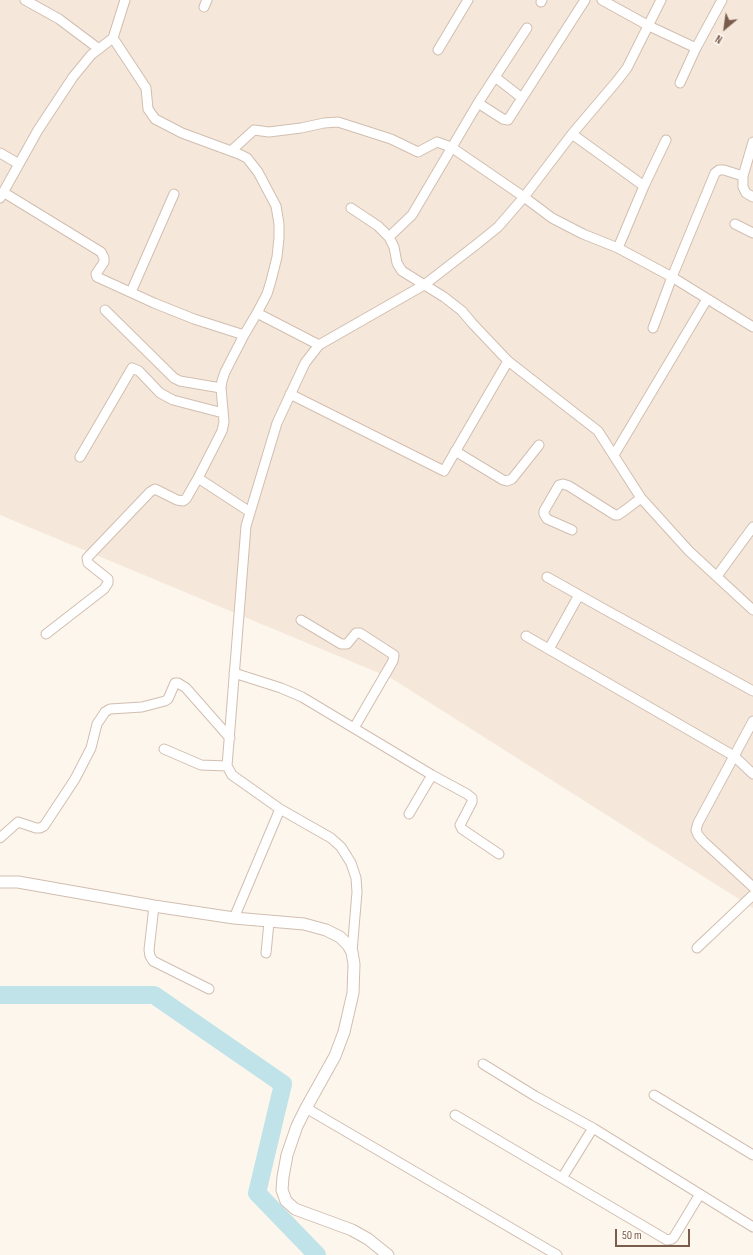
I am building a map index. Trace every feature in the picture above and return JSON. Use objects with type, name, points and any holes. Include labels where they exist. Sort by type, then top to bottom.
[{"type":"street","points":[[24,0],[59,19],[100,48]]},
{"type":"street","points":[[125,0],[113,38],[91,55],[73,77],[38,130],[2,195],[101,252],[104,256],[104,262],[96,276],[194,319],[244,335]]},
{"type":"street","points":[[438,50],[468,0]]},
{"type":"street","points":[[478,103],[503,119],[508,120],[585,0]]},
{"type":"street","points":[[602,0],[649,26],[696,48]]},
{"type":"street","points":[[388,1255],[368,1239],[352,1230],[295,1209],[286,1201],[282,1190],[287,1155],[297,1126],[335,1056],[344,1032],[353,993],[354,964],[352,952],[357,892],[356,878],[352,863],[342,848],[331,838],[280,810],[232,775],[227,766],[246,526],[277,424],[305,363],[319,345],[424,285],[493,231],[524,197],[572,134],[618,81],[627,68],[661,0]]},
{"type":"street","points":[[680,83],[696,48],[722,0]]},
{"type":"street","points":[[389,237],[412,215],[478,103],[527,28]]},
{"type":"street","points":[[46,634],[104,589],[108,583],[108,579],[88,563],[87,558],[150,492],[156,489],[177,500],[183,501],[186,499],[222,431],[224,422],[221,388],[225,372],[266,294],[271,281],[276,257],[279,224],[276,206],[254,165],[247,158],[182,133],[155,119],[150,114],[148,109],[146,88],[113,38]]},
{"type":"street","points":[[494,77],[522,98]]},
{"type":"street","points":[[231,151],[254,130],[269,132],[338,122],[391,139],[418,152],[437,142],[451,147],[524,197],[543,212],[568,227],[618,248],[672,277],[753,326]]},
{"type":"street","points":[[572,134],[644,186]]},
{"type":"street","points":[[618,248],[644,186],[666,140]]},
{"type":"street","points":[[753,142],[743,176],[743,190],[753,197]]},
{"type":"street","points":[[0,153],[19,164]]},
{"type":"street","points":[[653,328],[672,277],[715,173],[719,170],[724,170],[743,176]]},
{"type":"street","points":[[131,292],[174,194]]},
{"type":"street","points":[[351,208],[378,226],[389,237],[394,247],[399,268],[406,274],[444,297],[462,311],[508,362],[598,431],[641,498],[690,551],[753,610]]},
{"type":"street","points":[[735,224],[753,233]]},
{"type":"street","points":[[614,455],[707,298]]},
{"type":"street","points":[[105,310],[174,378],[180,381],[221,388]]},
{"type":"street","points":[[257,313],[319,345]]},
{"type":"street","points":[[290,394],[444,471],[508,362]]},
{"type":"street","points":[[80,457],[132,368],[139,371],[160,393],[173,400],[223,413]]},
{"type":"street","points":[[455,451],[507,481],[512,479],[539,446]]},
{"type":"street","points":[[198,478],[250,512]]},
{"type":"street","points":[[572,530],[547,519],[544,514],[544,511],[559,485],[563,484],[569,486],[615,515],[618,515],[641,498]]},
{"type":"street","points":[[716,576],[753,527]]},
{"type":"street","points":[[546,577],[753,691]]},
{"type":"street","points":[[549,649],[579,595]]},
{"type":"street","points":[[302,620],[341,644],[347,644],[356,633],[360,633],[394,655],[394,661],[354,728]]},
{"type":"street","points":[[526,636],[734,756],[753,774]]},
{"type":"street","points":[[234,673],[292,692],[472,798],[472,802],[460,825],[462,830],[500,854]]},
{"type":"street","points":[[0,838],[18,822],[36,828],[44,826],[75,779],[91,748],[97,724],[105,712],[110,709],[142,707],[165,701],[168,699],[175,683],[178,683],[186,688],[230,738]]},
{"type":"street","points":[[753,721],[698,823],[696,830],[698,836],[753,887]]},
{"type":"street","points":[[164,750],[201,765],[227,766]]},
{"type":"street","points":[[409,814],[432,775]]},
{"type":"street","points":[[234,918],[280,810]]},
{"type":"street","points":[[0,882],[18,882],[154,906],[234,918],[304,924],[326,930],[340,937],[348,945],[352,952]]},
{"type":"street","points":[[698,948],[753,895]]},
{"type":"street","points":[[154,906],[149,950],[154,961],[209,989]]},
{"type":"street","points":[[266,953],[269,922]]},
{"type":"street","points":[[484,1064],[535,1096],[593,1128],[753,1227]]},
{"type":"street","points":[[654,1095],[753,1155]]},
{"type":"street","points":[[306,1108],[551,1254]]},
{"type":"street","points":[[455,1115],[667,1240],[674,1237],[700,1194]]},
{"type":"street","points":[[562,1178],[593,1128]]},
{"type":"shaded area","points":[[0,0],[753,0],[753,908],[391,678],[0,515]]},
{"type":"waterway","points":[[0,995],[154,995],[283,1084],[257,1193],[317,1255]]}]
